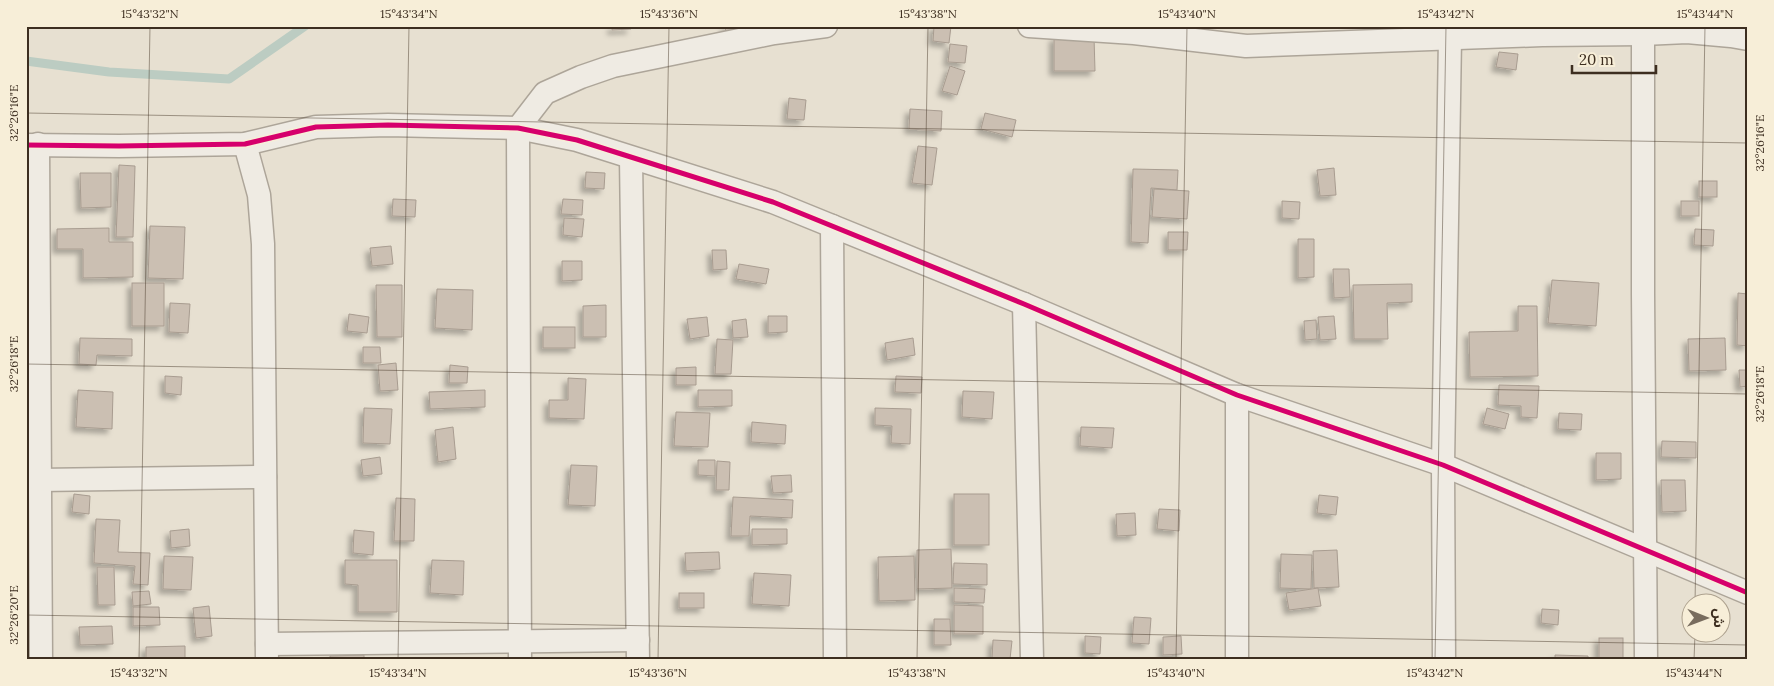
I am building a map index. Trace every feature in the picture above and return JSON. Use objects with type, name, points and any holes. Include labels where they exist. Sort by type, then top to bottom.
[{"type":"street","points":[[520,650],[518,128],[545,93],[581,77],[613,66],[774,34],[826,26]]},
{"type":"street","points":[[1028,26],[1134,32],[1246,46],[1567,34],[1688,32],[1748,39]]},
{"type":"street","points":[[1643,34],[1646,660]]},
{"type":"street","points":[[1444,660],[1443,465],[1450,38]]},
{"type":"street","points":[[41,660],[40,480],[32,145],[244,144],[316,127],[388,125],[518,128],[577,140],[773,202],[1024,304],[1236,395],[1443,465],[1748,593]]},
{"type":"street","points":[[244,144],[259,195],[262,222],[267,652],[638,650],[632,158]]},
{"type":"street","points":[[832,226],[835,660]]},
{"type":"street","points":[[1024,304],[1032,660]]},
{"type":"street","points":[[1236,395],[1237,660]]},
{"type":"street","points":[[40,480],[265,477]]},
{"type":"building","points":[[612,26],[631,26],[631,29],[612,30]]},
{"type":"building","points":[[725,26],[737,26],[738,31],[726,34]]},
{"type":"building","points":[[934,26],[951,26],[949,43],[933,41]]},
{"type":"building","points":[[1054,37],[1094,37],[1095,71],[1054,71]]},
{"type":"building","points":[[950,44],[967,46],[965,63],[948,62]]},
{"type":"building","points":[[1499,52],[1518,54],[1516,70],[1496,67]]},
{"type":"building","points":[[950,66],[965,71],[957,95],[942,91]]},
{"type":"building","points":[[789,98],[806,100],[804,120],[787,119]]},
{"type":"building","points":[[910,109],[942,111],[941,131],[909,129]]},
{"type":"building","points":[[985,113],[1016,120],[1012,137],[981,129]]},
{"type":"building","points":[[918,146],[937,148],[932,185],[912,183]]},
{"type":"building","points":[[119,165],[135,166],[133,237],[116,237]]},
{"type":"building","points":[[1334,168],[1336,195],[1320,196],[1317,170]]},
{"type":"building","points":[[1133,169],[1178,170],[1177,190],[1151,188],[1148,243],[1131,242]]},
{"type":"building","points":[[586,172],[605,173],[604,189],[585,188]]},
{"type":"building","points":[[80,173],[111,173],[111,207],[81,208]]},
{"type":"building","points":[[1699,181],[1717,181],[1717,197],[1699,197]]},
{"type":"building","points":[[1154,189],[1189,191],[1187,219],[1152,217]]},
{"type":"building","points":[[393,199],[416,200],[415,217],[392,216]]},
{"type":"building","points":[[563,199],[583,200],[582,215],[561,214]]},
{"type":"building","points":[[1282,201],[1300,202],[1299,219],[1282,218]]},
{"type":"building","points":[[1681,201],[1699,201],[1699,216],[1681,216]]},
{"type":"building","points":[[564,218],[584,219],[582,237],[563,235]]},
{"type":"building","points":[[150,226],[185,227],[183,279],[148,278]]},
{"type":"building","points":[[109,228],[109,242],[133,242],[133,277],[83,278],[83,249],[57,249],[57,229]]},
{"type":"building","points":[[1695,229],[1714,230],[1713,246],[1694,245]]},
{"type":"building","points":[[1168,232],[1188,232],[1187,250],[1168,250]]},
{"type":"building","points":[[1298,239],[1314,239],[1314,277],[1298,278]]},
{"type":"building","points":[[391,246],[393,264],[372,266],[370,248]]},
{"type":"building","points":[[712,250],[726,250],[727,269],[713,270]]},
{"type":"building","points":[[562,261],[582,261],[582,280],[562,281]]},
{"type":"building","points":[[739,264],[769,269],[766,284],[736,279]]},
{"type":"building","points":[[1333,269],[1349,269],[1350,297],[1334,298]]},
{"type":"building","points":[[1552,280],[1599,283],[1596,326],[1548,323]]},
{"type":"building","points":[[132,283],[164,283],[164,326],[132,326]]},
{"type":"building","points":[[1412,284],[1412,302],[1387,303],[1388,339],[1354,339],[1353,285]]},
{"type":"building","points":[[376,285],[402,285],[402,337],[377,337]]},
{"type":"building","points":[[437,289],[473,290],[472,330],[435,328]]},
{"type":"building","points":[[1738,293],[1748,294],[1748,346],[1737,345]]},
{"type":"building","points":[[170,303],[190,304],[188,333],[169,332]]},
{"type":"building","points":[[606,305],[606,337],[583,337],[583,306]]},
{"type":"building","points":[[1518,306],[1537,306],[1538,376],[1470,377],[1469,332],[1518,331]]},
{"type":"building","points":[[349,314],[369,317],[367,333],[347,331]]},
{"type":"building","points":[[768,316],[787,316],[787,332],[768,333]]},
{"type":"building","points":[[1334,316],[1336,339],[1320,340],[1318,317]]},
{"type":"building","points":[[707,317],[709,336],[690,339],[687,319]]},
{"type":"building","points":[[746,319],[748,337],[733,338],[732,321]]},
{"type":"building","points":[[1316,320],[1317,339],[1305,340],[1304,321]]},
{"type":"building","points":[[543,327],[575,327],[575,348],[543,348]]},
{"type":"building","points":[[80,338],[132,339],[132,356],[97,355],[96,365],[79,364]]},
{"type":"building","points":[[913,338],[915,355],[887,360],[885,343]]},
{"type":"building","points":[[1725,338],[1726,370],[1689,371],[1688,339]]},
{"type":"building","points":[[717,339],[733,340],[731,374],[715,374]]},
{"type":"building","points":[[363,347],[380,347],[381,363],[363,363]]},
{"type":"building","points":[[396,363],[398,390],[380,391],[378,365]]},
{"type":"building","points":[[450,365],[468,367],[467,383],[449,383]]},
{"type":"building","points":[[696,367],[696,385],[676,385],[676,368]]},
{"type":"building","points":[[1739,370],[1748,370],[1748,386],[1740,387]]},
{"type":"building","points":[[165,376],[182,377],[181,395],[165,393]]},
{"type":"building","points":[[896,376],[922,377],[921,393],[895,392]]},
{"type":"building","points":[[568,378],[586,379],[584,419],[549,418],[549,400],[568,400]]},
{"type":"building","points":[[1499,385],[1539,386],[1537,418],[1521,417],[1521,406],[1498,405]]},
{"type":"building","points":[[78,390],[113,392],[112,429],[76,427]]},
{"type":"building","points":[[485,390],[485,407],[430,409],[429,392]]},
{"type":"building","points":[[698,390],[732,390],[732,406],[698,407]]},
{"type":"building","points":[[963,391],[994,392],[992,419],[962,417]]},
{"type":"building","points":[[364,408],[392,409],[390,444],[363,443]]},
{"type":"building","points":[[875,408],[911,409],[910,444],[891,443],[892,426],[875,425]]},
{"type":"building","points":[[1487,408],[1509,414],[1505,429],[1483,424]]},
{"type":"building","points":[[676,412],[710,413],[708,447],[674,446]]},
{"type":"building","points":[[1559,413],[1582,414],[1581,430],[1558,429]]},
{"type":"building","points":[[752,422],[786,425],[785,444],[751,442]]},
{"type":"building","points":[[453,427],[456,459],[438,462],[435,430]]},
{"type":"building","points":[[1081,427],[1114,428],[1112,448],[1080,446]]},
{"type":"building","points":[[1662,441],[1696,442],[1696,458],[1661,457]]},
{"type":"building","points":[[1596,453],[1621,453],[1621,479],[1596,480]]},
{"type":"building","points":[[380,457],[382,474],[363,476],[361,460]]},
{"type":"building","points":[[698,460],[715,460],[715,476],[698,475]]},
{"type":"building","points":[[717,461],[730,462],[729,490],[716,490]]},
{"type":"building","points":[[571,465],[597,466],[595,506],[568,505]]},
{"type":"building","points":[[791,475],[792,492],[773,493],[771,476]]},
{"type":"building","points":[[1661,480],[1685,480],[1686,511],[1662,512]]},
{"type":"building","points":[[74,494],[90,496],[89,514],[72,512]]},
{"type":"building","points":[[954,494],[989,494],[989,545],[954,545]]},
{"type":"building","points":[[1319,495],[1338,497],[1336,515],[1317,513]]},
{"type":"building","points":[[733,497],[793,500],[792,518],[750,516],[749,536],[731,536]]},
{"type":"building","points":[[396,498],[415,499],[414,541],[394,541]]},
{"type":"building","points":[[1159,509],[1180,510],[1179,531],[1157,529]]},
{"type":"building","points":[[1135,513],[1136,535],[1117,536],[1116,514]]},
{"type":"building","points":[[96,519],[120,520],[118,552],[150,553],[148,585],[133,584],[135,566],[94,563]]},
{"type":"building","points":[[189,529],[190,546],[171,548],[170,531]]},
{"type":"building","points":[[752,529],[787,529],[787,544],[752,545]]},
{"type":"building","points":[[354,530],[374,532],[373,555],[353,553]]},
{"type":"building","points":[[951,549],[952,588],[917,589],[917,550]]},
{"type":"building","points":[[1337,550],[1339,587],[1314,588],[1313,551]]},
{"type":"building","points":[[719,552],[720,569],[686,571],[685,553]]},
{"type":"building","points":[[1281,554],[1312,555],[1311,589],[1280,588]]},
{"type":"building","points":[[164,556],[193,557],[191,590],[163,589]]},
{"type":"building","points":[[914,556],[915,600],[879,601],[878,557]]},
{"type":"building","points":[[345,560],[397,560],[397,612],[358,612],[358,585],[345,584]]},
{"type":"building","points":[[432,560],[464,561],[463,595],[430,593]]},
{"type":"building","points":[[954,563],[987,564],[987,585],[953,584]]},
{"type":"building","points":[[97,567],[114,567],[115,605],[98,605]]},
{"type":"building","points":[[754,573],[791,575],[789,606],[752,604]]},
{"type":"building","points":[[954,588],[985,589],[984,603],[954,602]]},
{"type":"building","points":[[1318,588],[1321,606],[1289,610],[1286,593]]},
{"type":"building","points":[[149,591],[151,604],[133,606],[132,592]]},
{"type":"building","points":[[679,593],[704,593],[704,608],[679,608]]},
{"type":"building","points":[[954,605],[983,606],[983,634],[954,634]]},
{"type":"building","points":[[209,606],[212,636],[196,638],[193,608]]},
{"type":"building","points":[[133,607],[159,607],[160,625],[133,626]]},
{"type":"building","points":[[1542,609],[1559,610],[1558,625],[1541,623]]},
{"type":"building","points":[[1134,617],[1151,618],[1149,644],[1132,643]]},
{"type":"building","points":[[934,619],[950,619],[951,645],[934,645]]},
{"type":"building","points":[[112,626],[113,644],[80,645],[79,627]]},
{"type":"building","points":[[1085,636],[1101,637],[1100,654],[1085,653]]},
{"type":"building","points":[[1181,636],[1182,654],[1163,655],[1163,637]]},
{"type":"building","points":[[1599,638],[1623,638],[1623,660],[1599,660]]},
{"type":"building","points":[[993,640],[1012,641],[1010,659],[992,658]]},
{"type":"building","points":[[185,646],[185,660],[146,660],[146,647]]},
{"type":"building","points":[[364,655],[364,660],[330,660],[330,656]]},
{"type":"building","points":[[1555,655],[1588,656],[1588,660],[1555,660]]},
{"type":"waterway","points":[[26,61],[109,72],[229,79],[305,26]]},
{"type":"cycle path","points":[[26,145],[245,144],[316,127],[388,125],[518,128],[577,140],[773,202],[1024,304],[1237,395],[1443,465],[1748,593]]}]
